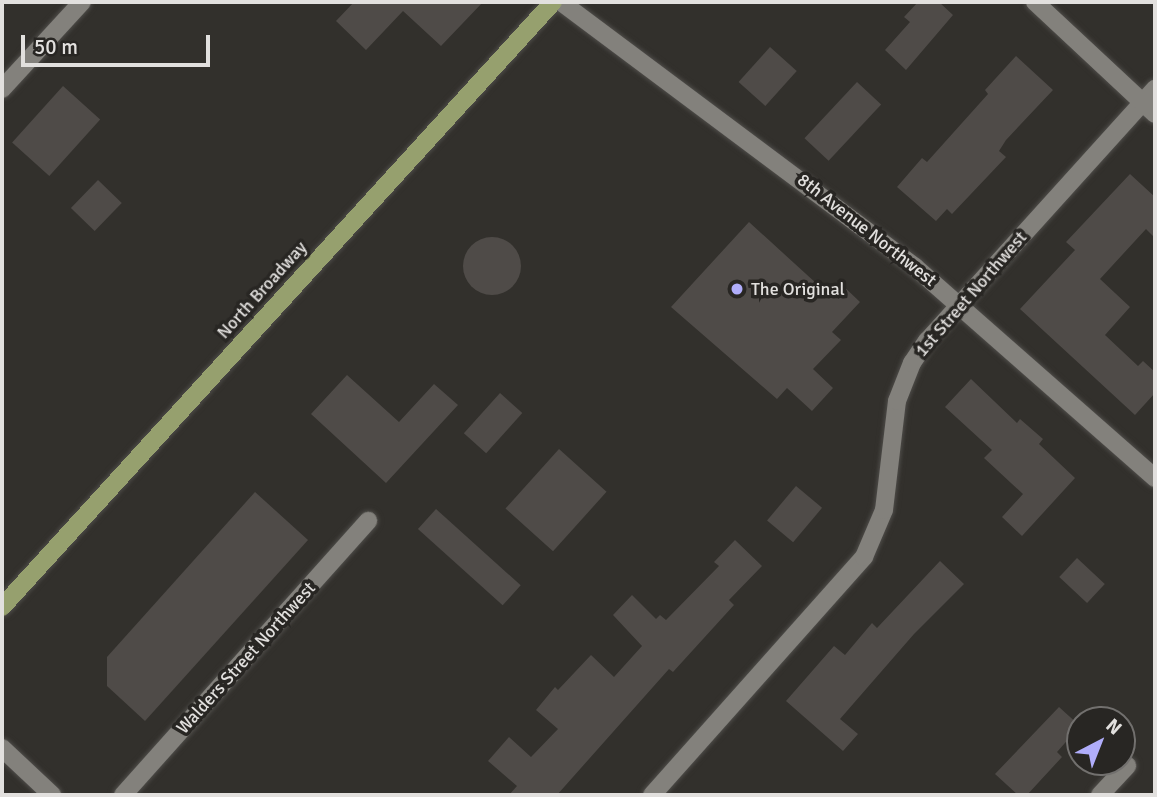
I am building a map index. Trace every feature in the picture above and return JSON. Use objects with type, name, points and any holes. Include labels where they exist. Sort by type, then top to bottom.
[{"type":"main road","name":"North Broadway","points":[[2,607],[553,2]]},
{"type":"street","points":[[2,89],[82,2]]},
{"type":"street","name":"8th Avenue Northwest","points":[[561,2],[773,158],[960,303],[1155,478]]},
{"type":"street","points":[[1035,2],[1151,102]]},
{"type":"street","name":"1st Street Northwest","points":[[652,795],[864,557],[884,510],[895,412],[905,379],[927,341],[1151,102]]},
{"type":"street","name":"Walders Street Northwest","points":[[123,795],[368,521]]},
{"type":"street","points":[[2,748],[52,795]]},
{"type":"street","points":[[1100,795],[1117,776]]},
{"type":"building","points":[[354,2],[483,2],[441,46],[403,11],[366,50],[336,21]]},
{"type":"building","points":[[918,2],[939,2],[953,15],[906,70],[885,50],[910,22],[904,17]]},
{"type":"building","points":[[770,47],[797,71],[765,106],[739,82]]},
{"type":"building","points":[[1016,56],[1053,90],[1006,140],[999,151],[1006,157],[952,214],[947,209],[936,221],[897,187],[922,158],[927,162],[988,94],[985,90]]},
{"type":"building","points":[[857,82],[881,105],[829,161],[804,138]]},
{"type":"building","points":[[63,86],[100,119],[49,176],[12,142]]},
{"type":"building","points":[[1130,174],[1155,197],[1155,238],[1146,229],[1100,279],[1130,307],[1105,335],[1138,366],[1143,361],[1155,372],[1155,393],[1135,415],[1020,309],[1075,250],[1066,242]]},
{"type":"building","points":[[98,180],[122,203],[95,231],[71,208]]},
{"type":"building","points":[[749,222],[828,294],[839,282],[860,302],[832,332],[841,340],[813,369],[833,388],[812,411],[787,388],[777,399],[671,307]]},
{"type":"building","points":[[492,237],[503,239],[516,250],[521,266],[519,277],[508,290],[492,295],[481,293],[468,282],[463,266],[465,255],[476,242]]},
{"type":"building","points":[[347,375],[399,422],[434,384],[458,405],[386,483],[311,414]]},
{"type":"building","points":[[971,379],[1017,423],[1020,419],[1043,439],[1039,444],[1075,478],[1022,536],[1002,517],[1023,494],[984,458],[992,450],[945,407]]},
{"type":"building","points":[[500,393],[522,413],[486,453],[464,433]]},
{"type":"building","points":[[559,449],[607,492],[553,551],[505,508]]},
{"type":"building","points":[[796,486],[822,508],[793,542],[767,520]]},
{"type":"building","points":[[255,492],[308,540],[145,721],[107,686],[107,657]]},
{"type":"building","points":[[436,509],[521,585],[503,605],[418,529]]},
{"type":"building","points":[[735,540],[762,566],[729,600],[734,605],[673,672],[669,669],[557,795],[509,795],[517,786],[488,761],[509,737],[531,757],[558,729],[536,710],[555,687],[558,690],[591,655],[614,677],[642,646],[613,615],[632,595],[656,619],[660,615],[666,620],[719,566],[714,562]]},
{"type":"building","points":[[1077,558],[1105,584],[1087,603],[1059,577]]},
{"type":"building","points":[[940,561],[964,584],[914,634],[840,719],[858,734],[843,751],[786,701],[834,646],[845,655],[872,623],[877,628]]},
{"type":"building","points":[[1059,707],[1066,713],[1066,742],[1057,752],[1062,757],[1027,795],[1018,795],[995,774]]},
{"type":"place","name":"The Original","points":[[737,289]]}]
